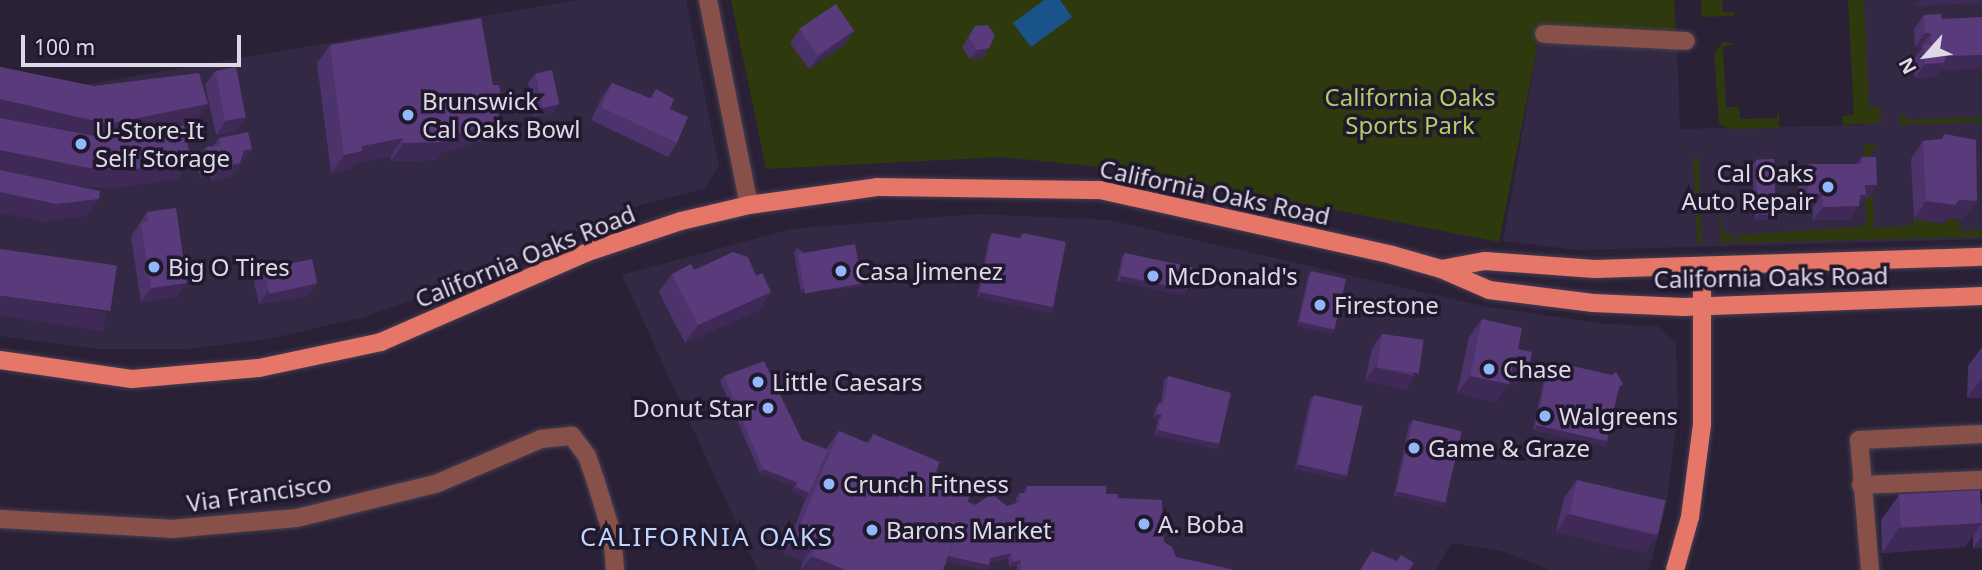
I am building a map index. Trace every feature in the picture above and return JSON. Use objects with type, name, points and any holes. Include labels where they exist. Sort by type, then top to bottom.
[{"type":"main road","name":"California Oaks Road","points":[[0,360],[132,379],[259,368],[381,342],[588,252],[681,221],[749,205],[877,187],[1100,190],[1441,269],[1489,290],[1593,303],[1701,305],[1982,296]]},
{"type":"main road","name":"California Oaks Road","points":[[1441,269],[1485,261],[1595,269],[1982,257]]},
{"type":"main road","points":[[1675,570],[1698,475],[1702,425],[1702,267]]},
{"type":"street","points":[[708,0],[749,205]]},
{"type":"street","points":[[1544,34],[1686,41]]},
{"type":"street","points":[[1870,570],[1859,440],[1982,434]]},
{"type":"street","name":"Via Francisco","points":[[0,519],[171,529],[297,517],[438,483],[541,439],[572,436],[587,456],[612,534],[615,570]]},
{"type":"street","points":[[1861,485],[1982,480]]},
{"type":"shaded area","points":[[576,0],[686,0],[719,166],[704,189],[634,207],[439,291],[364,317],[269,339],[188,349],[96,349],[0,336],[0,66],[83,85]]},
{"type":"shaded area","points":[[1859,0],[1982,0],[1982,239],[1577,250],[1503,241],[1539,39],[1677,46],[1680,129],[1865,125]]},
{"type":"shaded area","points":[[977,214],[1109,220],[1483,306],[1605,324],[1657,326],[1676,344],[1678,409],[1666,507],[1649,570],[1551,570],[1501,551],[1451,543],[1436,570],[758,570],[622,275],[791,229]]},
{"type":"green space","name":"California Oaks Sports Park","points":[[731,0],[1674,0],[1677,46],[1539,39],[1499,242],[1130,170],[1001,157],[766,169]]},
{"type":"green space","points":[[1701,0],[1722,0],[1723,12],[1734,12],[1734,16],[1702,17]]},
{"type":"green space","points":[[1848,0],[1864,0],[1869,107],[1880,107],[1881,123],[1843,125],[1842,116],[1854,115]]},
{"type":"green space","points":[[1723,42],[1736,43],[1723,47],[1726,107],[1739,107],[1740,119],[1777,118],[1779,105],[1779,128],[1728,129],[1719,123],[1714,54]]},
{"type":"green space","points":[[1905,113],[1906,120],[1982,117],[1982,122],[1900,125],[1899,115]]},
{"type":"green space","points":[[1864,144],[1881,145],[1871,149],[1874,228],[1913,225],[1914,219],[1943,224],[1948,219],[1959,220],[1961,231],[1982,230],[1982,237],[1721,243],[1720,210],[1725,234],[1734,235],[1735,242],[1739,242],[1740,235],[1866,226]]},
{"type":"green space","points":[[1693,158],[1699,158],[1702,244],[1697,243]]},
{"type":"water","points":[[1044,0],[1060,0],[1072,17],[1031,47],[1013,23]]},
{"type":"building","points":[[836,4],[854,31],[817,55],[800,29]]},
{"type":"building","points":[[1941,14],[1942,19],[1982,17],[1982,55],[1946,56],[1944,63],[1925,64],[1924,45],[1932,45],[1931,33],[1925,33],[1924,15]]},
{"type":"building","name":"Brunswick Cal Oaks Bowl","points":[[481,18],[493,85],[499,85],[504,110],[498,112],[499,122],[450,136],[449,142],[403,143],[403,138],[362,146],[362,151],[344,155],[330,45]]},
{"type":"building","points":[[988,25],[995,36],[989,48],[977,50],[969,38],[975,26]]},
{"type":"building","points":[[0,67],[94,86],[199,73],[208,104],[108,124],[0,99]]},
{"type":"building","points":[[236,67],[246,117],[225,121],[215,71]]},
{"type":"building","points":[[552,70],[559,104],[543,108],[535,74]]},
{"type":"building","points":[[612,83],[652,99],[656,89],[674,99],[670,109],[688,117],[677,143],[601,107]]},
{"type":"building","points":[[0,118],[110,139],[184,125],[191,161],[124,171],[83,167],[0,150]]},
{"type":"building","points":[[248,132],[252,149],[244,150],[240,163],[221,167],[221,161],[210,163],[206,147],[220,146],[219,138]]},
{"type":"building","points":[[1945,134],[1976,140],[1977,201],[1959,200],[1955,205],[1926,201],[1923,141],[1942,139]]},
{"type":"building","points":[[1862,157],[1876,157],[1877,185],[1865,185],[1866,195],[1860,195],[1859,206],[1823,207],[1822,194],[1808,194],[1808,164],[1862,164]]},
{"type":"building","points":[[1774,159],[1776,214],[1758,215],[1756,160]]},
{"type":"building","points":[[0,170],[100,191],[99,199],[56,204],[0,192]]},
{"type":"building","points":[[176,208],[187,283],[151,288],[141,223],[148,222],[147,212]]},
{"type":"building","points":[[992,233],[1021,239],[1023,233],[1066,242],[1053,307],[980,292]]},
{"type":"building","points":[[855,244],[862,283],[805,293],[798,254]]},
{"type":"building","points":[[0,249],[117,265],[110,311],[0,295]]},
{"type":"building","points":[[733,252],[748,257],[756,276],[762,273],[771,292],[698,325],[672,274],[691,264],[694,270]]},
{"type":"building","name":"McDonald's","points":[[1125,253],[1192,267],[1188,290],[1120,275]]},
{"type":"building","points":[[312,259],[317,283],[269,294],[264,269]]},
{"type":"building","name":"Firestone","points":[[1311,271],[1346,279],[1334,330],[1299,322]]},
{"type":"building","points":[[1482,319],[1522,328],[1518,349],[1532,352],[1529,368],[1513,364],[1509,384],[1470,376]]},
{"type":"building","points":[[1382,334],[1424,340],[1419,374],[1377,368]]},
{"type":"building","points":[[764,361],[802,440],[828,450],[809,493],[796,487],[797,482],[763,469],[724,376]]},
{"type":"building","name":"Walgreens","points":[[1550,361],[1612,375],[1616,372],[1623,384],[1619,387],[1607,441],[1536,425]]},
{"type":"building","points":[[1168,376],[1231,393],[1219,444],[1158,430],[1162,415],[1157,414],[1159,403],[1164,404]]},
{"type":"building","points":[[1314,395],[1363,406],[1347,475],[1298,464]]},
{"type":"building","points":[[1413,420],[1462,431],[1445,502],[1397,491]]},
{"type":"building","name":"Barons Market","points":[[839,431],[870,444],[873,434],[940,462],[936,471],[973,487],[943,570],[845,570],[812,556],[816,543],[796,536]]},
{"type":"building","points":[[1577,480],[1666,500],[1658,535],[1569,514]]},
{"type":"building","points":[[1027,486],[1106,486],[1106,494],[1118,494],[1118,498],[1162,500],[1164,542],[1172,547],[1176,557],[1234,570],[1021,570],[1021,560],[1013,562],[1011,553],[990,558],[989,565],[949,556],[968,502],[975,505],[992,494],[1007,506],[1020,502],[1020,493],[1027,493]]},
{"type":"building","points":[[1980,490],[1982,523],[1901,527],[1899,494]]},
{"type":"building","points":[[1372,551],[1397,561],[1401,555],[1414,563],[1409,570],[1360,570]]},
{"type":"place","name":"Brunswick Cal Oaks Bowl","points":[[408,115]]},
{"type":"place","name":"U-Store-It Self Storage","points":[[81,144]]},
{"type":"place","name":"Cal Oaks Auto Repair","points":[[1828,187]]},
{"type":"place","name":"Big O Tires","points":[[154,267]]},
{"type":"place","name":"Casa Jimenez","points":[[841,271]]},
{"type":"place","name":"McDonald's","points":[[1153,276]]},
{"type":"place","name":"Firestone","points":[[1320,305]]},
{"type":"place","name":"Chase","points":[[1489,369]]},
{"type":"place","name":"Little Caesars","points":[[758,382]]},
{"type":"place","name":"Donut Star","points":[[768,408]]},
{"type":"place","name":"Walgreens","points":[[1545,416]]},
{"type":"place","name":"Game & Graze","points":[[1414,448]]},
{"type":"place","name":"Crunch Fitness","points":[[829,484]]},
{"type":"place","name":"A. Boba","points":[[1144,524]]},
{"type":"place","name":"Barons Market","points":[[872,530]]},
{"type":"district","name":"CALIFORNIA OAKS","points":[[707,537]]}]
